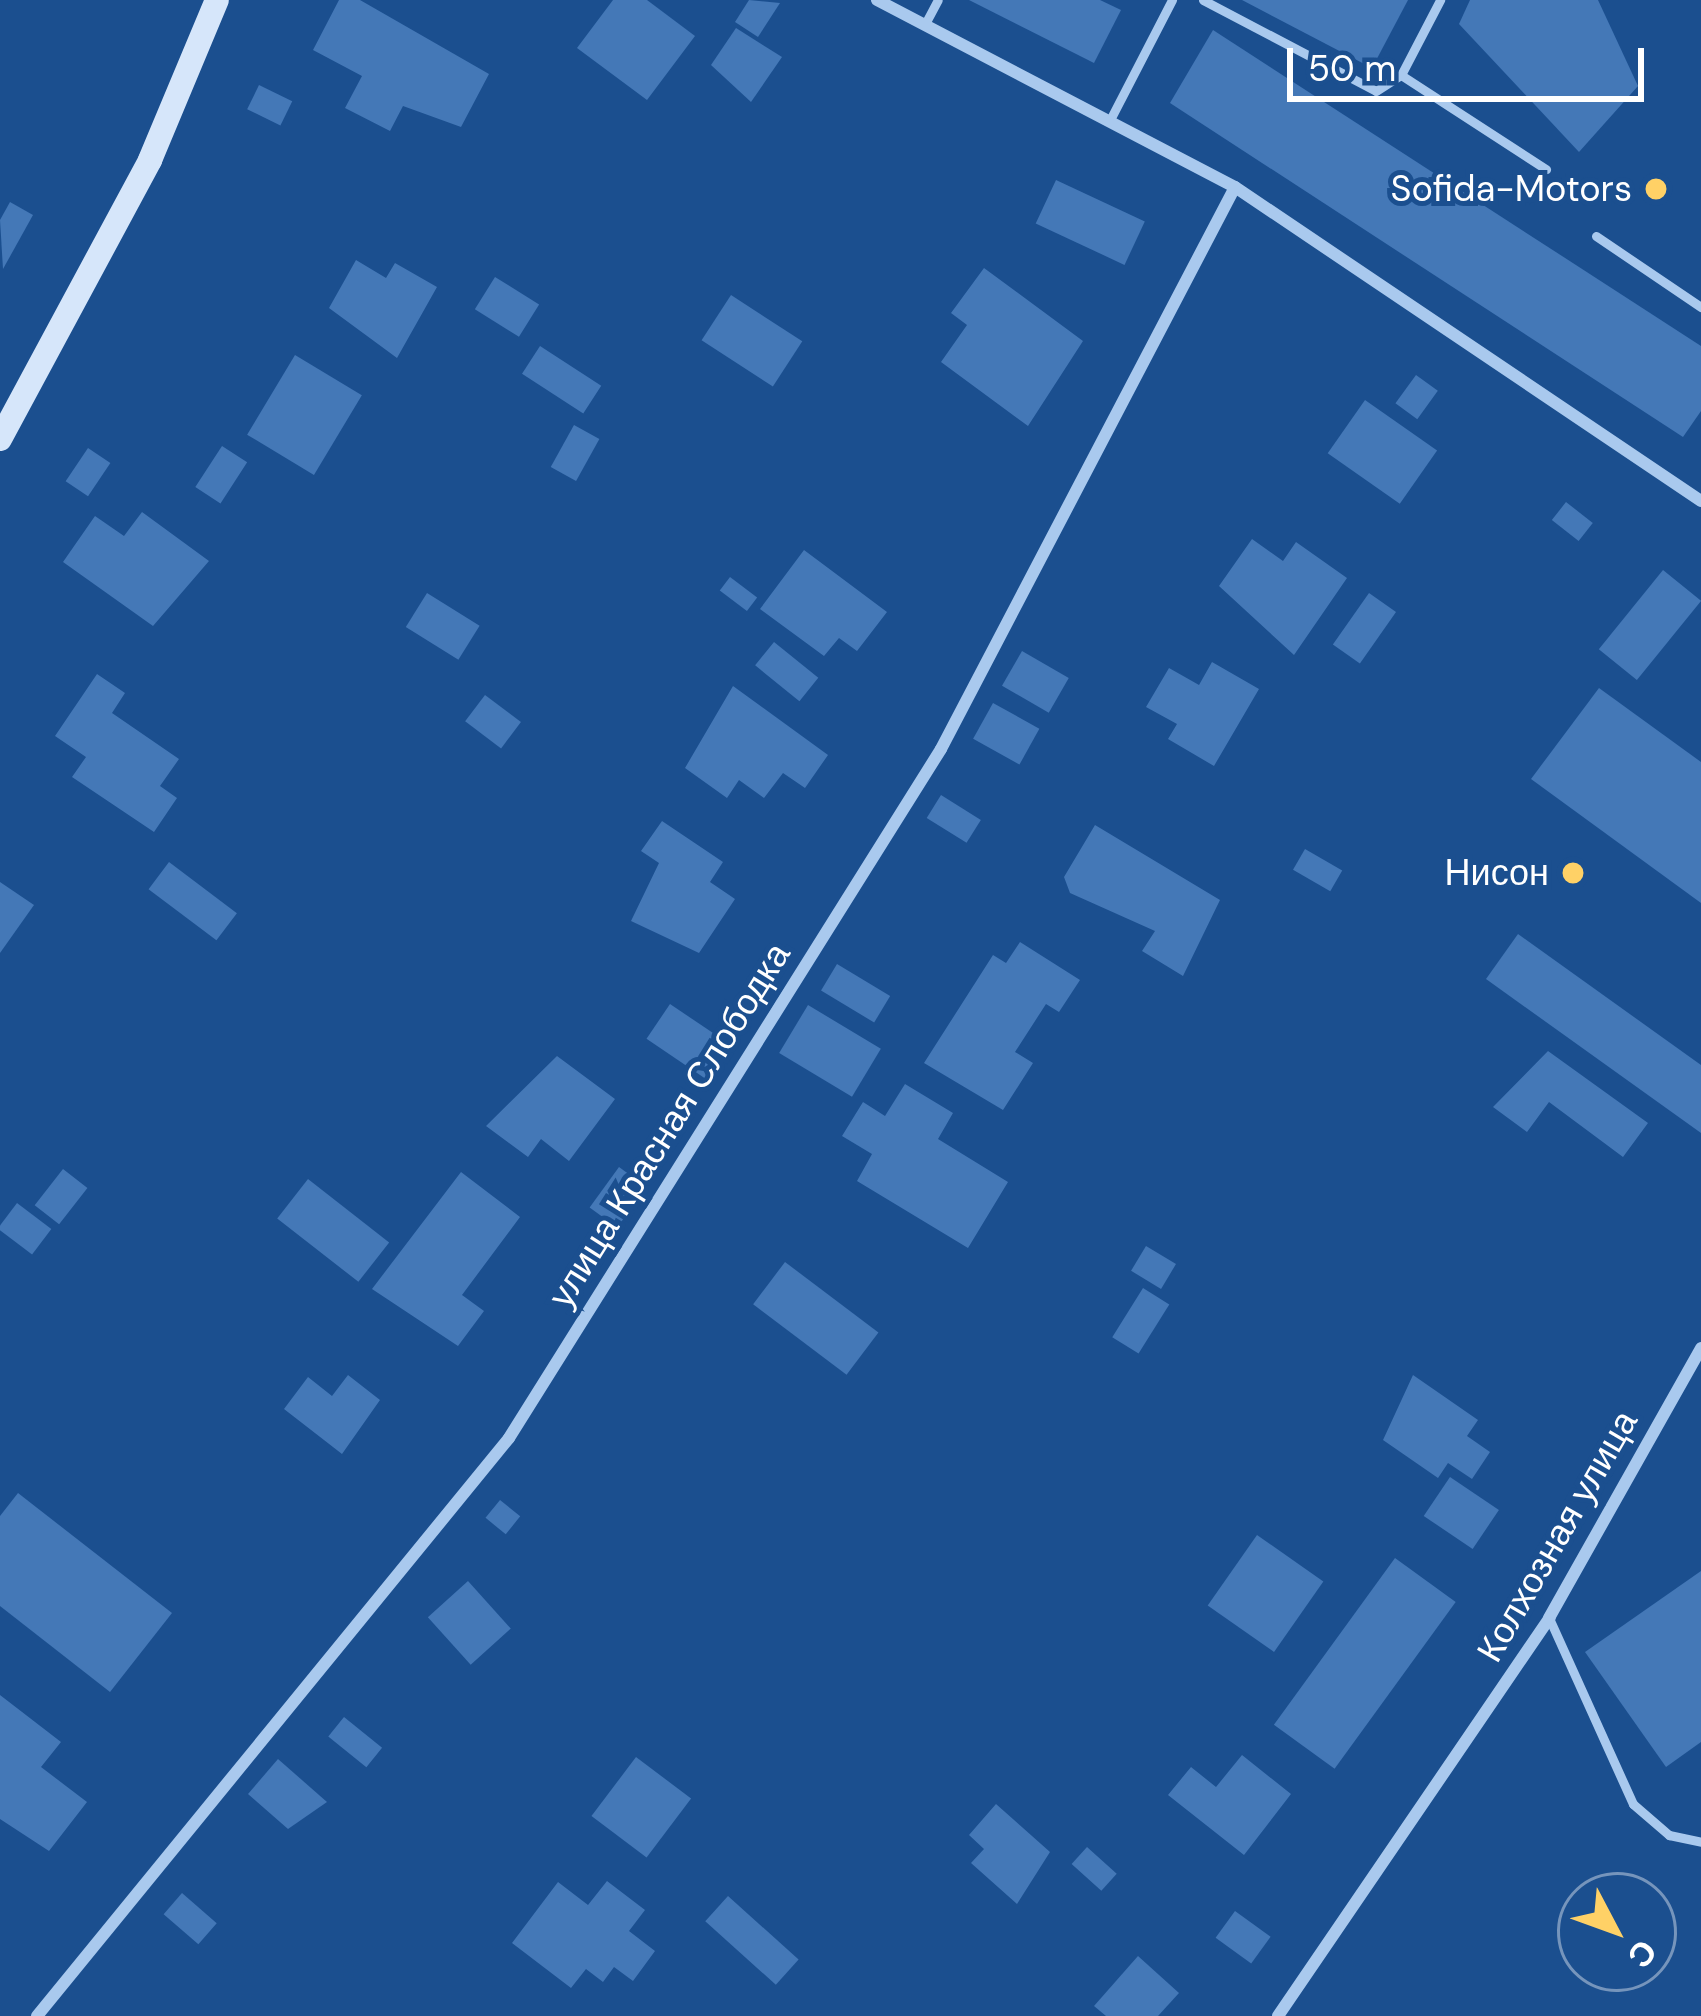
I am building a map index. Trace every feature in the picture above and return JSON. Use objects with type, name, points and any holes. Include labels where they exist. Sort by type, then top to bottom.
[{"type":"main road","points":[[0,439],[150,160],[217,0]]},
{"type":"street","points":[[877,0],[1112,116],[1235,187],[1701,501]]},
{"type":"street","name":"улица Красная Слободка","points":[[38,2016],[509,1438],[941,749],[1235,187]]},
{"type":"street","name":"Колхозная улица","points":[[1278,2016],[1463,1753],[1549,1618],[1701,1348]]},
{"type":"lane","points":[[925,24],[938,0]]},
{"type":"lane","points":[[1112,116],[1172,0]]},
{"type":"lane","points":[[1203,0],[1376,91],[1401,76],[1440,0]]},
{"type":"lane","points":[[1401,76],[1546,169]]},
{"type":"lane","points":[[1596,236],[1701,308]]},
{"type":"lane","points":[[1549,1618],[1634,1804],[1669,1834],[1701,1842]]},
{"type":"building","points":[[339,0],[360,0],[489,74],[461,127],[403,106],[390,131],[345,108],[362,76],[313,50]]},
{"type":"building","points":[[613,0],[647,0],[695,36],[647,100],[577,48]]},
{"type":"building","points":[[749,0],[780,3],[758,37],[735,22]]},
{"type":"building","points":[[969,0],[1100,0],[1121,10],[1094,63]]},
{"type":"building","points":[[1242,0],[1408,0],[1372,68]]},
{"type":"building","points":[[1470,0],[1598,0],[1638,86],[1579,152],[1459,24]]},
{"type":"building","points":[[736,28],[782,57],[751,102],[711,65]]},
{"type":"building","points":[[1213,30],[1701,346],[1701,411],[1683,437],[1170,103]]},
{"type":"building","points":[[259,85],[292,101],[280,125],[247,109]]},
{"type":"building","points":[[1056,180],[1145,221],[1125,265],[1036,224]]},
{"type":"building","points":[[10,202],[33,215],[3,269],[0,220]]},
{"type":"building","points":[[356,260],[386,278],[395,263],[437,287],[397,358],[329,308]]},
{"type":"building","points":[[984,268],[1083,341],[1028,426],[941,362],[967,325],[951,313]]},
{"type":"building","points":[[495,277],[539,305],[519,337],[475,309]]},
{"type":"building","points":[[731,295],[802,341],[773,387],[702,340]]},
{"type":"building","points":[[540,346],[601,386],[583,413],[522,374]]},
{"type":"building","points":[[295,355],[362,395],[314,475],[247,435]]},
{"type":"building","points":[[1416,375],[1438,391],[1417,419],[1395,403]]},
{"type":"building","points":[[1365,400],[1437,450],[1400,504],[1328,453]]},
{"type":"building","points":[[574,425],[599,439],[576,481],[551,467]]},
{"type":"building","points":[[222,446],[247,462],[220,503],[195,487]]},
{"type":"building","points":[[88,448],[110,463],[88,496],[66,481]]},
{"type":"building","points":[[1566,502],[1593,523],[1579,541],[1552,520]]},
{"type":"building","points":[[142,512],[209,561],[153,626],[63,562],[95,516],[124,536]]},
{"type":"building","points":[[1252,539],[1283,561],[1296,542],[1347,578],[1294,655],[1219,586]]},
{"type":"building","points":[[804,550],[887,612],[857,651],[839,638],[824,656],[760,609]]},
{"type":"building","points":[[1663,570],[1701,601],[1637,680],[1599,649]]},
{"type":"building","points":[[730,577],[757,597],[747,611],[720,591]]},
{"type":"building","points":[[427,593],[480,626],[458,660],[406,627]]},
{"type":"building","points":[[1369,593],[1396,612],[1360,664],[1333,645]]},
{"type":"building","points":[[774,642],[818,678],[799,701],[755,665]]},
{"type":"building","points":[[1022,651],[1069,678],[1049,713],[1002,686]]},
{"type":"building","points":[[1212,662],[1259,689],[1214,766],[1168,739],[1177,724],[1146,707],[1169,668],[1199,685]]},
{"type":"building","points":[[97,674],[125,693],[112,713],[179,759],[160,786],[177,798],[154,832],[72,777],[86,757],[55,736]]},
{"type":"building","points":[[733,686],[828,755],[805,788],[783,773],[764,798],[739,780],[727,798],[685,768]]},
{"type":"building","points":[[1599,688],[1701,762],[1701,903],[1531,779]]},
{"type":"building","points":[[485,695],[521,722],[501,748],[465,721]]},
{"type":"building","points":[[993,703],[1039,729],[1019,765],[973,739]]},
{"type":"building","points":[[941,795],[981,820],[967,843],[927,818]]},
{"type":"building","points":[[662,821],[723,862],[710,882],[735,899],[699,953],[631,921],[659,863],[641,851]]},
{"type":"building","points":[[1095,825],[1220,900],[1183,976],[1142,951],[1155,931],[1070,893],[1064,877]]},
{"type":"building","points":[[1305,849],[1342,870],[1330,891],[1293,870]]},
{"type":"building","points":[[169,862],[237,913],[216,940],[149,889]]},
{"type":"building","points":[[0,882],[34,905],[0,953]]},
{"type":"building","points":[[1518,934],[1701,1065],[1701,1133],[1486,979]]},
{"type":"building","points":[[1020,942],[1080,980],[1059,1012],[1046,1004],[1015,1052],[1033,1063],[1003,1110],[924,1063],[993,955],[1006,963]]},
{"type":"building","points":[[837,964],[890,996],[874,1023],[821,991]]},
{"type":"building","points":[[670,1004],[731,1045],[707,1080],[647,1039]]},
{"type":"building","points":[[808,1005],[881,1049],[852,1097],[779,1053]]},
{"type":"building","points":[[1548,1051],[1648,1123],[1623,1157],[1549,1102],[1527,1132],[1493,1107]]},
{"type":"building","points":[[557,1056],[615,1099],[569,1161],[541,1139],[528,1157],[486,1126]]},
{"type":"building","points":[[905,1084],[953,1113],[938,1139],[1008,1182],[968,1248],[857,1181],[872,1154],[842,1136],[863,1102],[885,1116]]},
{"type":"building","points":[[619,1167],[647,1187],[617,1227],[590,1207]]},
{"type":"building","points":[[63,1169],[87,1188],[59,1224],[35,1205]]},
{"type":"building","points":[[461,1172],[520,1217],[462,1295],[484,1311],[458,1346],[372,1289]]},
{"type":"building","points":[[308,1179],[389,1242],[358,1282],[277,1218]]},
{"type":"building","points":[[17,1203],[51,1229],[32,1254],[0,1230]]},
{"type":"building","points":[[1146,1246],[1176,1264],[1161,1289],[1131,1271]]},
{"type":"building","points":[[785,1262],[878,1332],[847,1375],[753,1304]]},
{"type":"building","points":[[1143,1288],[1169,1304],[1139,1354],[1112,1337]]},
{"type":"building","points":[[348,1375],[380,1400],[342,1454],[284,1409],[308,1377],[332,1396]]},
{"type":"building","points":[[1413,1375],[1478,1420],[1467,1436],[1490,1452],[1472,1479],[1448,1463],[1438,1478],[1383,1440]]},
{"type":"building","points":[[1450,1477],[1499,1510],[1473,1549],[1424,1516]]},
{"type":"building","points":[[18,1493],[172,1613],[110,1692],[0,1606],[0,1516]]},
{"type":"building","points":[[500,1500],[520,1516],[506,1534],[486,1518]]},
{"type":"building","points":[[1257,1535],[1323,1581],[1274,1652],[1208,1605]]},
{"type":"building","points":[[1395,1558],[1456,1602],[1335,1769],[1274,1725]]},
{"type":"building","points":[[1701,1571],[1701,1742],[1666,1767],[1585,1652]]},
{"type":"building","points":[[468,1581],[511,1629],[471,1665],[428,1617]]},
{"type":"building","points":[[0,1695],[61,1742],[41,1767],[87,1802],[49,1851],[0,1819]]},
{"type":"building","points":[[344,1717],[382,1748],[366,1767],[328,1736]]},
{"type":"building","points":[[1242,1755],[1291,1794],[1244,1855],[1168,1795],[1191,1767],[1216,1787]]},
{"type":"building","points":[[636,1757],[691,1799],[647,1858],[591,1816]]},
{"type":"building","points":[[278,1759],[327,1802],[288,1829],[248,1794]]},
{"type":"building","points":[[996,1804],[1050,1852],[1017,1904],[971,1863],[984,1849],[969,1835]]},
{"type":"building","points":[[1087,1847],[1117,1874],[1101,1891],[1072,1864]]},
{"type":"building","points":[[607,1881],[645,1910],[629,1931],[655,1951],[633,1981],[614,1967],[603,1982],[586,1969],[571,1988],[512,1943],[558,1882],[588,1905]]},
{"type":"building","points":[[182,1893],[217,1923],[198,1944],[164,1914]]},
{"type":"building","points":[[728,1896],[799,1960],[776,1985],[705,1921]]},
{"type":"building","points":[[1235,1911],[1271,1937],[1251,1964],[1216,1938]]},
{"type":"building","points":[[1138,1956],[1179,1993],[1158,2016],[1106,2016],[1094,2006]]},
{"type":"place","name":"Sofida-Motors","points":[[1656,189]]},
{"type":"place","name":"Нисон","points":[[1573,873]]}]
